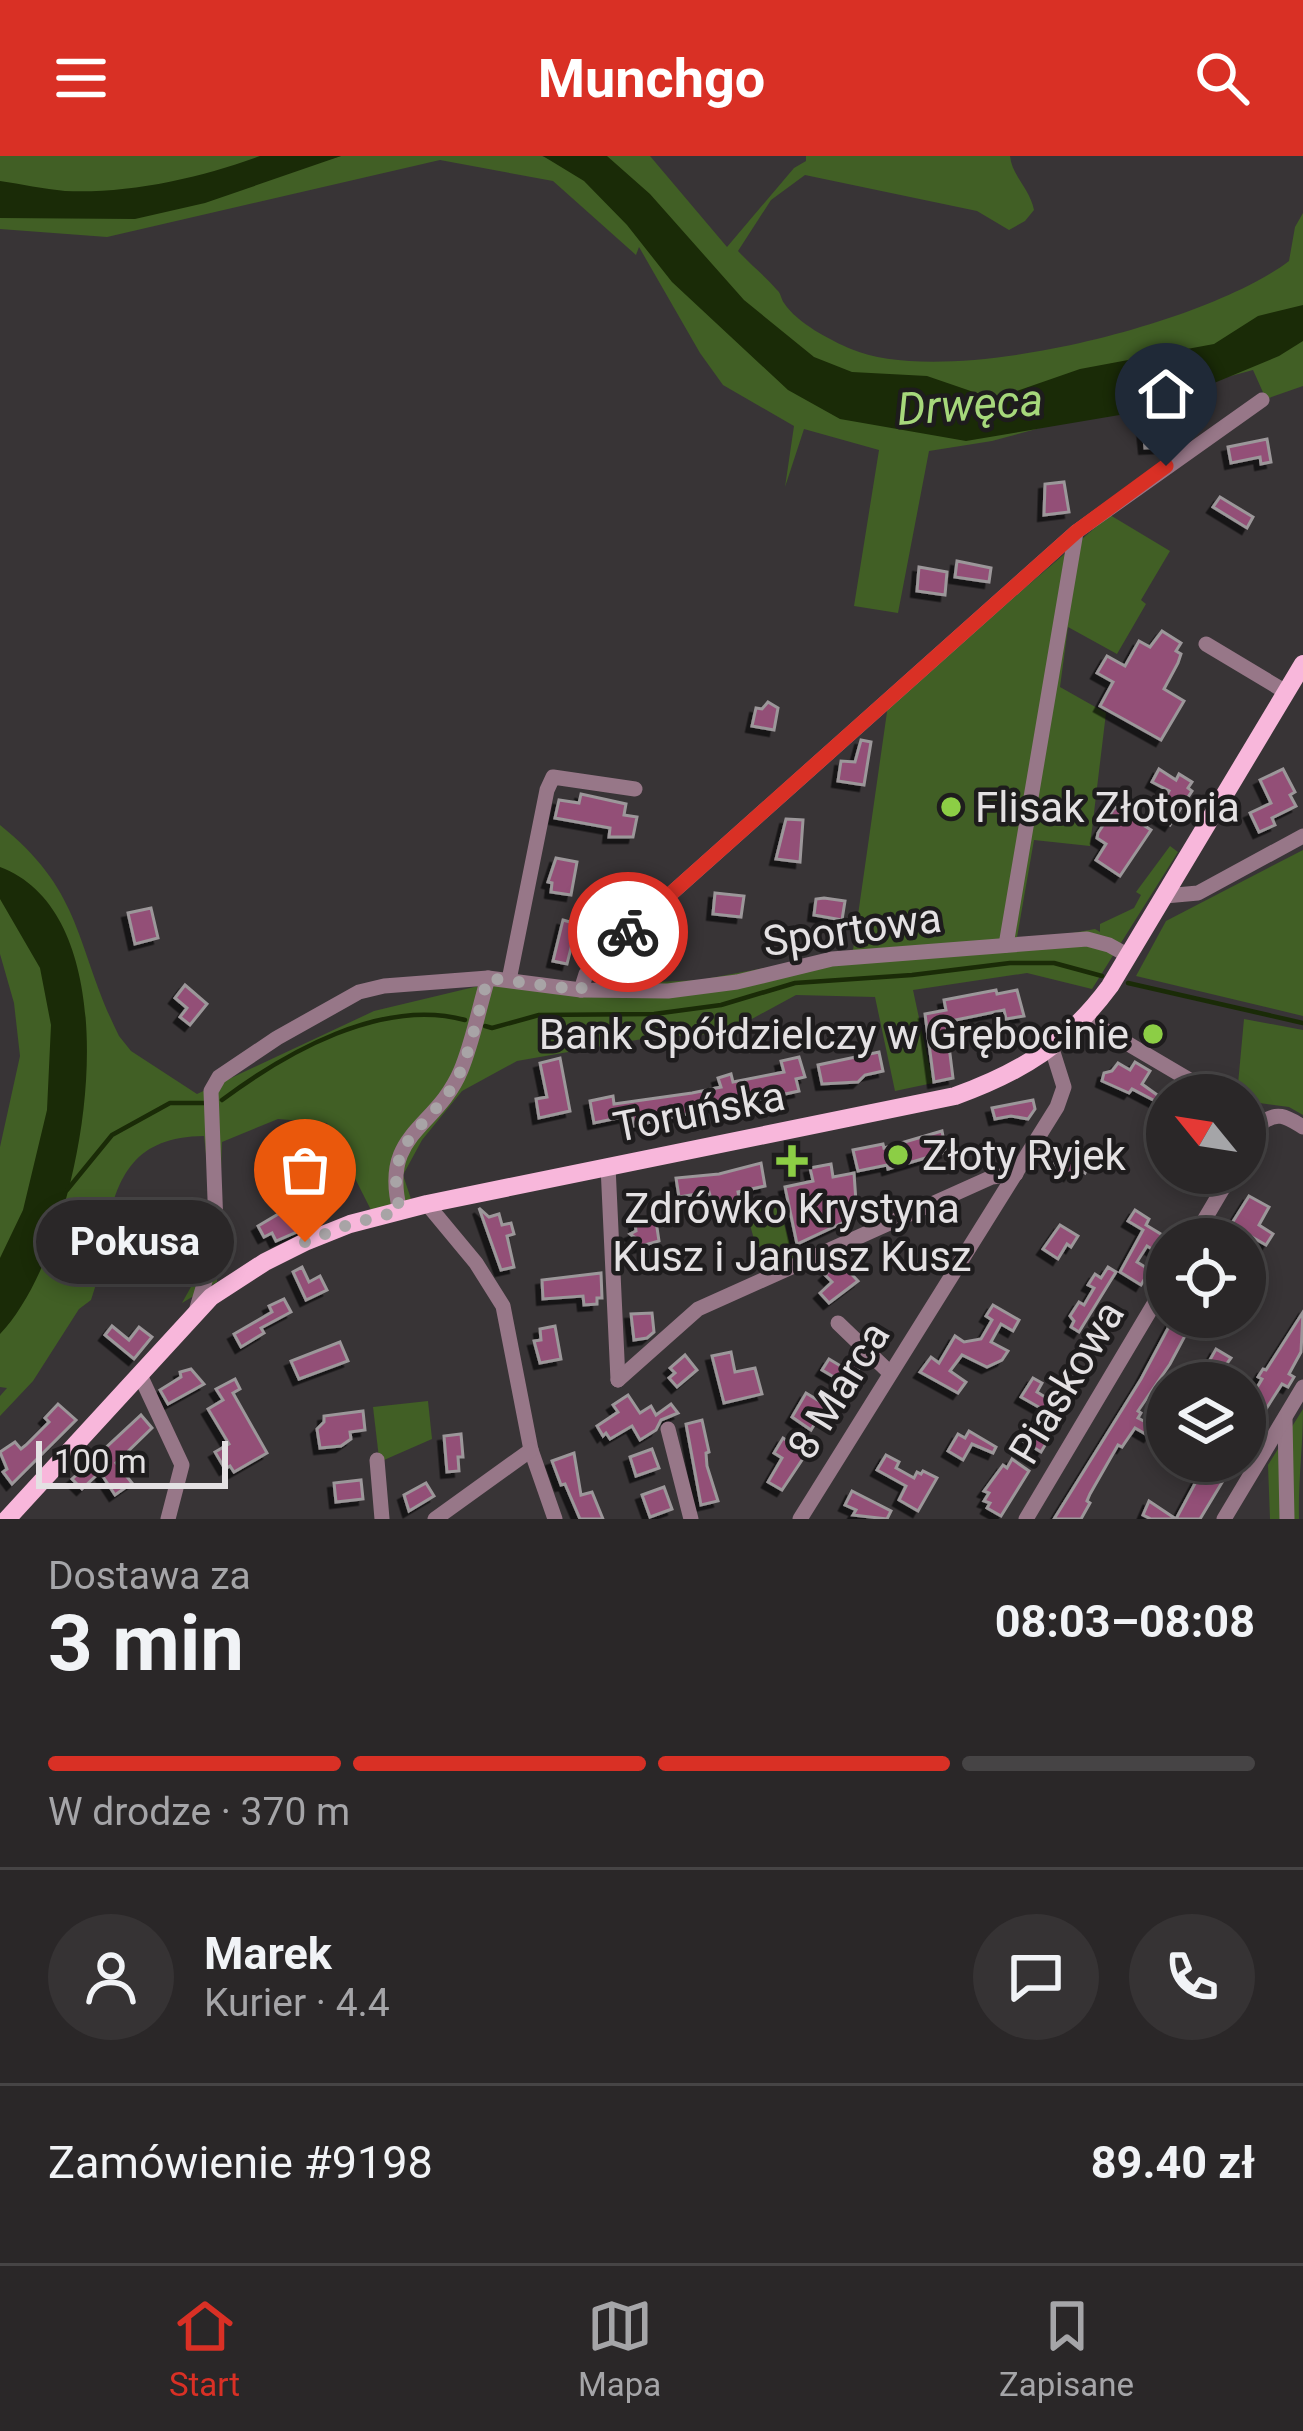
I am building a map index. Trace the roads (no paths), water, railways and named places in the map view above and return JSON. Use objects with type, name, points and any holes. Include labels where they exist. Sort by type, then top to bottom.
[{"type":"main road","name":"Toruńska","points":[[8,1519],[197,1308],[285,1252],[350,1224],[427,1204],[956,1096],[1008,1076],[1052,1048],[1086,1019],[1129,956],[1303,664]]},
{"type":"street","points":[[581,990],[586,974],[608,950],[1076,532],[1262,400]]},
{"type":"street","points":[[1006,945],[1076,532]]},
{"type":"street","points":[[1206,644],[1286,692]]},
{"type":"street","points":[[509,980],[553,777],[634,789]]},
{"type":"street","points":[[1165,896],[1198,893],[1303,836]]},
{"type":"street","name":"Sportowa","points":[[197,1308],[216,1226],[211,1091],[219,1077],[247,1058],[359,992],[488,978],[581,990],[668,991],[737,982],[832,959],[1087,939],[1129,956]]},
{"type":"street","points":[[400,1211],[393,1183],[396,1165],[404,1147],[460,1073],[488,978]]},
{"type":"street","points":[[1086,1019],[1179,1074]]},
{"type":"street","name":"8 Marca","points":[[800,1519],[1064,1092],[1052,1048]]},
{"type":"street","points":[[1266,1120],[1282,1114],[1303,1127]]},
{"type":"street","points":[[608,1166],[618,1380],[698,1309],[992,1177],[1016,1174]]},
{"type":"street","points":[[427,1204],[476,1263],[503,1306],[531,1450],[556,1519]]},
{"type":"street","name":"Piaskowa","points":[[1026,1519],[1146,1317]]},
{"type":"street","points":[[838,1323],[890,1373]]},
{"type":"street","points":[[140,1375],[182,1465],[168,1519]]},
{"type":"street","points":[[1224,1519],[1303,1388]]},
{"type":"street","points":[[1285,1417],[1287,1519]]},
{"type":"street","points":[[668,1429],[691,1519]]},
{"type":"street","points":[[435,1519],[531,1450]]},
{"type":"street","points":[[376,1460],[382,1519]]},
{"type":"water","points":[[260,156],[341,156],[205,203],[135,219],[0,218],[0,181],[65,191],[114,190],[189,178]]},
{"type":"water","name":"Drwęca","points":[[543,156],[607,156],[650,194],[744,300],[814,357],[852,372],[927,376],[994,399],[1080,369],[1214,344],[1258,316],[1303,305],[1303,341],[1279,356],[1149,410],[966,441],[840,419],[788,390],[672,282],[584,181]]},
{"type":"water","points":[[0,867],[45,899],[73,951],[85,1016],[86,1088],[75,1162],[56,1232],[30,1291],[0,1334],[0,1258],[23,1210],[47,1110],[51,1025],[40,968],[0,899]]},
{"type":"waterway","points":[[485,1026],[539,1015],[654,1014],[721,1005],[795,983],[1010,963],[1054,963],[1102,976]]},
{"type":"waterway","points":[[1128,983],[1303,1023]]},
{"type":"waterway","points":[[222,1100],[305,1048],[368,1023],[433,1015],[465,1020]]},
{"type":"waterway","points":[[67,1190],[112,1135],[170,1103],[206,1103]]},
{"type":"place","name":"Flisak Złotoria","points":[[951,807]]},
{"type":"place","name":"Bank Spółdzielczy w Grębocinie","points":[[1153,1034]]},
{"type":"place","name":"Złoty Ryjek","points":[[898,1155]]},
{"type":"place","name":"Zdrówko Krystyna Kusz i Janusz Kusz","points":[[792,1161]]},
{"type":"place","name":"Pokusa","points":[[305,1242]]}]
